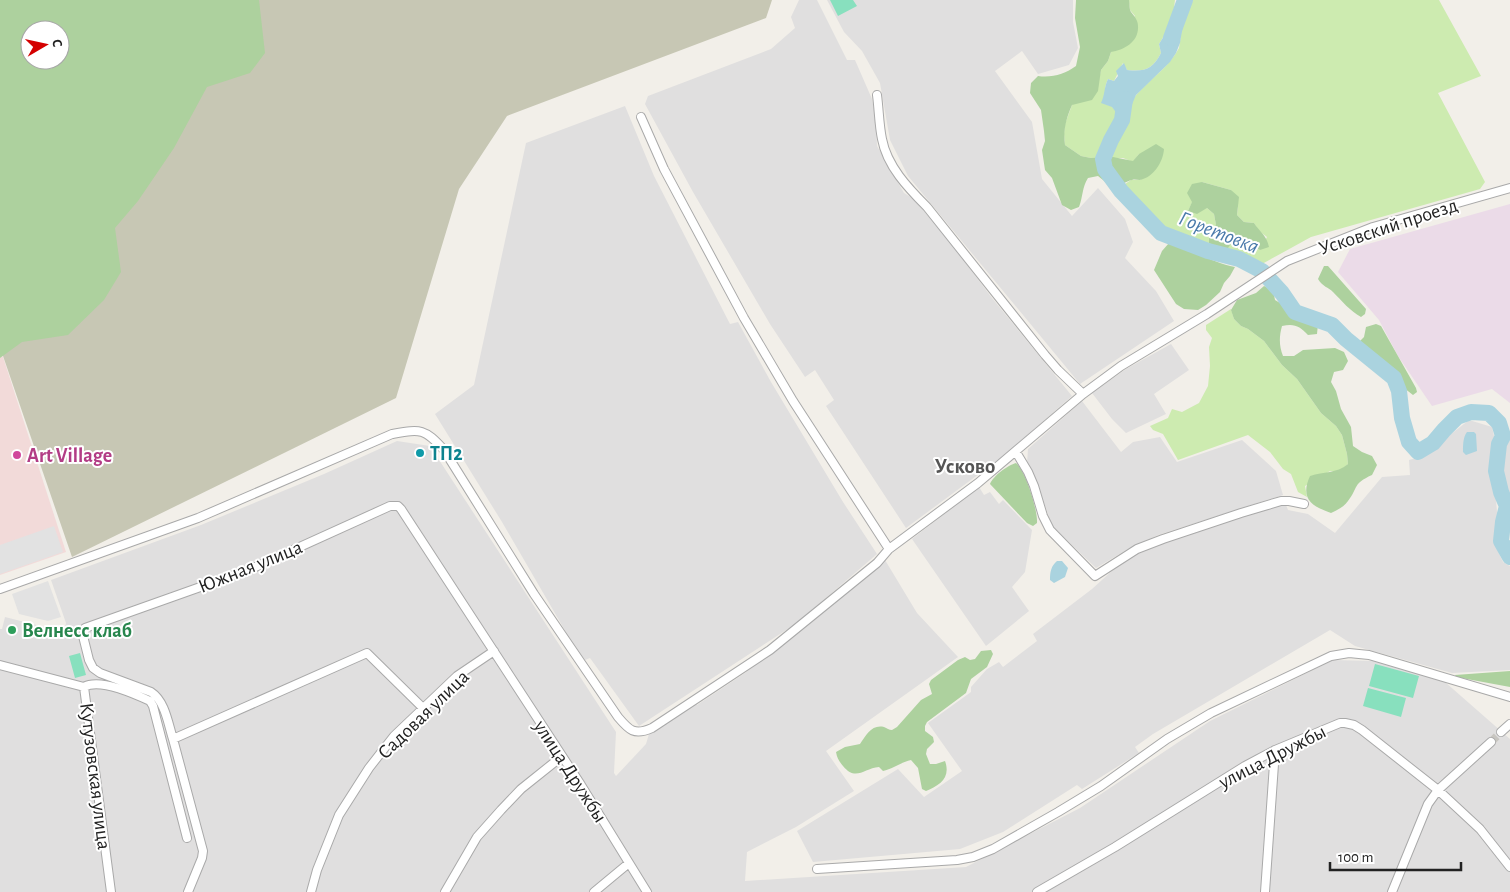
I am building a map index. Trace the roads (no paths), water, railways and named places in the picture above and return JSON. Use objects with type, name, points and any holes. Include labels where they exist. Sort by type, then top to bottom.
[{"type":"street","points":[[877,95],[881,137],[884,148],[891,164],[909,190],[927,207],[1051,362],[1073,386],[1084,394]]},
{"type":"street","points":[[642,117],[664,169],[744,318],[793,401],[889,549]]},
{"type":"street","name":"Усковский проезд","points":[[1,591],[198,518],[392,434],[414,430],[430,435],[444,450],[534,594],[618,717],[628,728],[635,732],[643,732],[652,728],[770,650],[877,563],[889,549],[978,483],[1084,394],[1121,366],[1207,314],[1269,272],[1305,253],[1353,234],[1510,188]]},
{"type":"street","points":[[1016,452],[1028,472],[1050,530],[1095,576],[1137,549],[1190,529],[1281,501],[1304,504]]},
{"type":"street","name":"Южная улица","points":[[188,892],[203,851],[173,739],[160,701],[156,695],[150,692],[100,673],[93,668],[83,636],[85,628],[251,568],[390,506],[398,506],[494,651]]},
{"type":"street","name":"Садовая улица","points":[[311,892],[317,870],[340,815],[369,768],[394,736],[457,676],[494,651]]},
{"type":"street","name":"улица Дружбы","points":[[494,651],[561,757],[581,785],[647,892]]},
{"type":"street","points":[[173,739],[367,653],[423,708]]},
{"type":"street","points":[[816,869],[957,860],[973,857],[1058,812],[1101,786],[1166,739],[1211,713],[1331,656],[1349,653],[1370,655],[1510,697]]},
{"type":"street","name":"Кутузовская улица","points":[[0,665],[84,687],[111,892]]},
{"type":"street","points":[[84,687],[89,684],[110,686],[150,701],[153,706],[187,838]]},
{"type":"street","name":"улица Дружбы","points":[[1037,892],[1115,847],[1245,766],[1275,750],[1329,727],[1345,723],[1354,725],[1362,730],[1438,790],[1480,829],[1510,867]]},
{"type":"street","points":[[1501,732],[1510,724]]},
{"type":"street","points":[[1392,892],[1428,804],[1438,790],[1491,742]]},
{"type":"street","points":[[1265,892],[1275,750]]},
{"type":"street","points":[[445,892],[477,837],[521,789],[561,757]]},
{"type":"street","points":[[594,892],[628,863]]},
{"type":"water","points":[[1185,13],[1180,43],[1176,53],[1170,62],[1136,95],[1124,123],[1112,107],[1101,103],[1108,79],[1114,81],[1118,76],[1116,71],[1124,63],[1127,70],[1144,70],[1155,63],[1161,53],[1159,44],[1172,23],[1172,18],[1182,16]]},
{"type":"water","points":[[1467,432],[1474,432],[1476,434],[1477,451],[1466,455],[1463,452],[1463,447]]},
{"type":"water","points":[[1057,561],[1062,561],[1068,568],[1065,577],[1054,583],[1050,580],[1050,574],[1052,567]]},
{"type":"waterway","name":"Горетовка","points":[[1171,38],[1185,0]]},
{"type":"waterway","name":"Горетовка","points":[[1125,99],[1122,120],[1103,159],[1105,169],[1121,191],[1161,233],[1208,251],[1239,259],[1262,271],[1282,293],[1295,312],[1332,325],[1346,339],[1394,378],[1399,391],[1402,418],[1409,442],[1418,452],[1433,443],[1457,417],[1471,412],[1489,413],[1499,423],[1503,436],[1499,444],[1496,471],[1501,492],[1507,506],[1501,541],[1510,557]]},
{"type":"tunnel","points":[[1491,742],[1501,732]]},
{"type":"place","name":"ТП2","points":[[420,453]]},
{"type":"place","name":"Art Village","points":[[17,455]]},
{"type":"place","name":"Велнесс клаб","points":[[12,630]]},
{"type":"district","name":"Усково","points":[[965,466]]}]
